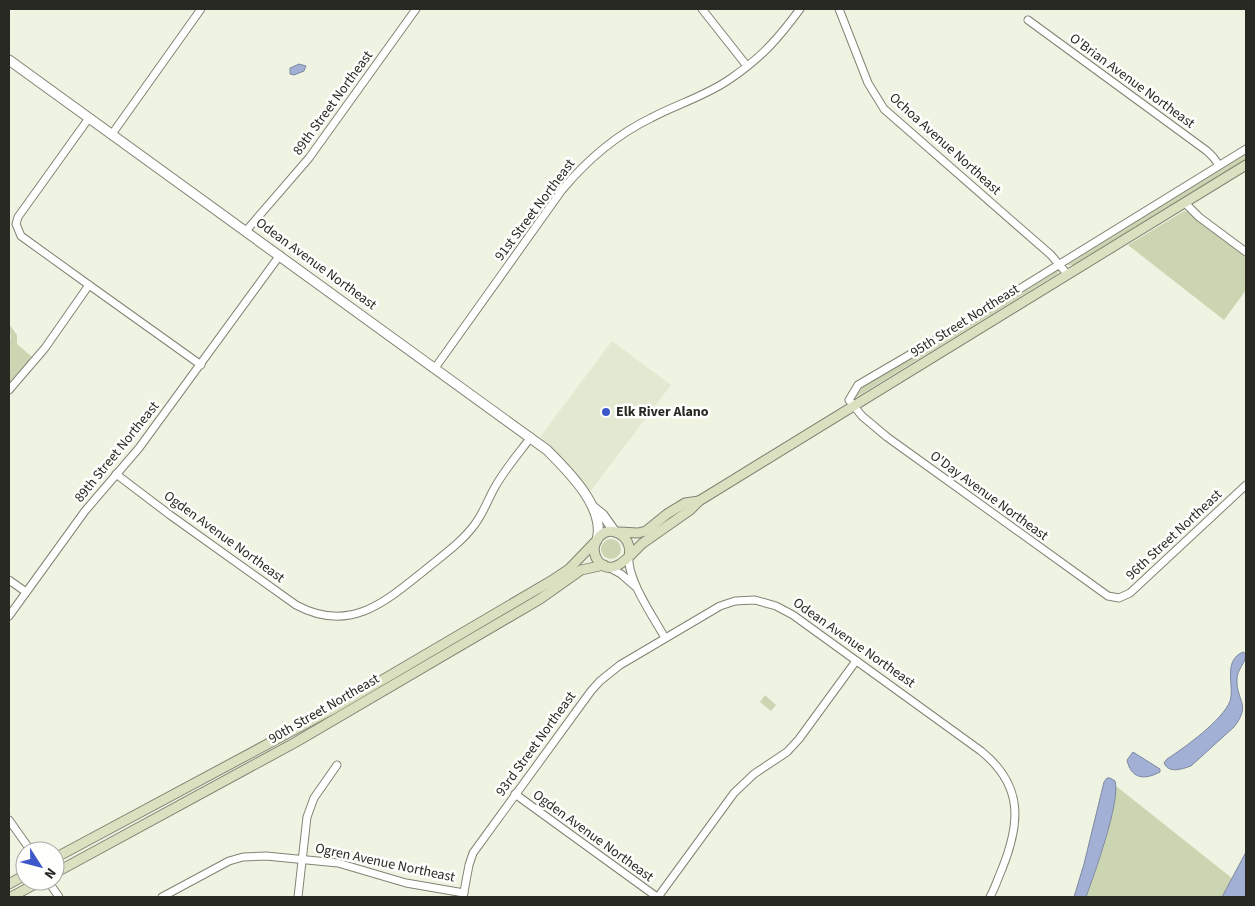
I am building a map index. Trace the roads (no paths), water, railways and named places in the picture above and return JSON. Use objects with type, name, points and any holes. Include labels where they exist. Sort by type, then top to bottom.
[{"type":"main road","name":"95th Street Northeast","points":[[699,501],[1246,165]]},
{"type":"main road","points":[[699,501],[690,510],[642,543],[621,564],[616,566],[605,565],[597,560],[595,555],[596,541],[606,532],[638,533],[646,531],[667,514],[686,503],[699,501]]},
{"type":"main road","points":[[616,532],[627,540],[630,551],[629,556]]},
{"type":"main road","name":"90th Street Northeast","points":[[65,853],[333,709],[551,581],[569,569],[596,541]]},
{"type":"main road","name":"90th Street Northeast","points":[[65,868],[296,742],[540,599],[581,570],[605,565]]},
{"type":"street","points":[[112,134],[201,9]]},
{"type":"street","name":"89th Street Northeast","points":[[246,230],[309,158],[416,9]]},
{"type":"street","points":[[702,9],[747,66]]},
{"type":"street","name":"91st Street Northeast","points":[[435,368],[562,190],[585,165],[620,135],[653,116],[708,92],[729,80],[775,42],[800,9]]},
{"type":"street","name":"Ochoa Avenue Northeast","points":[[840,9],[868,83],[884,109],[1051,255],[1068,275]]},
{"type":"street","name":"O'Brian Avenue Northeast","points":[[1028,20],[1207,151],[1219,165]]},
{"type":"street","name":"Odean Avenue Northeast","points":[[9,60],[547,450],[564,467],[593,507],[603,515],[616,532]]},
{"type":"street","points":[[89,118],[18,217],[16,224],[21,236],[201,365]]},
{"type":"street","points":[[853,407],[849,400],[858,385],[917,351],[1246,148]]},
{"type":"street","points":[[1185,203],[1199,217],[1246,252]]},
{"type":"street","name":"89th Street Northeast","points":[[9,616],[85,511],[140,448],[280,255]]},
{"type":"street","points":[[9,390],[45,348],[89,285]]},
{"type":"street","name":"O'Day Avenue Northeast","points":[[853,407],[887,437],[974,501],[1108,596],[1115,598]]},
{"type":"street","name":"Ogden Avenue Northeast","points":[[116,474],[296,605],[322,614],[345,615],[373,608],[383,603],[455,545],[475,524],[496,485],[531,438]]},
{"type":"street","name":"96th Street Northeast","points":[[1115,598],[1130,593],[1246,485]]},
{"type":"street","name":"Odean Avenue Northeast","points":[[593,507],[599,526],[596,541]]},
{"type":"street","points":[[629,556],[628,564],[636,587],[665,638]]},
{"type":"street","points":[[605,565],[621,574],[636,587]]},
{"type":"street","points":[[9,580],[26,592]]},
{"type":"street","name":"Odean Avenue Northeast","points":[[665,638],[720,606],[735,601],[755,600],[765,602],[786,611],[992,759],[1005,778],[1013,796],[1016,822],[1008,853],[990,897]]},
{"type":"street","name":"93rd Street Northeast","points":[[464,895],[470,858],[588,694],[600,681],[620,665],[665,638]]},
{"type":"street","points":[[657,897],[734,793],[754,774],[787,752],[799,739],[856,661]]},
{"type":"street","points":[[298,897],[307,817],[314,798],[337,765]]},
{"type":"street","name":"Ogden Avenue Northeast","points":[[515,794],[657,897]]},
{"type":"street","points":[[9,820],[24,841]]},
{"type":"street","name":"Ogren Avenue Northeast","points":[[162,897],[229,861],[243,857],[266,856],[302,858],[352,866],[406,883],[464,895]]},
{"type":"water","points":[[299,64],[306,66],[304,71],[294,75],[290,74],[290,68]]},
{"type":"water","points":[[1243,652],[1246,654],[1246,657],[1238,672],[1237,686],[1243,708],[1234,727],[1191,766],[1176,770],[1169,769],[1164,763],[1167,759],[1202,733],[1220,717],[1226,708],[1231,695],[1230,674],[1233,661]]},
{"type":"water","points":[[1133,752],[1160,769],[1160,772],[1143,777],[1135,774],[1131,771],[1127,760]]},
{"type":"water","points":[[1107,778],[1115,781],[1116,791],[1111,821],[1086,897],[1074,897],[1104,782]]},
{"type":"water","points":[[1246,852],[1246,897],[1222,897]]},
{"type":"place","name":"Elk River Alano","points":[[606,412]]}]
